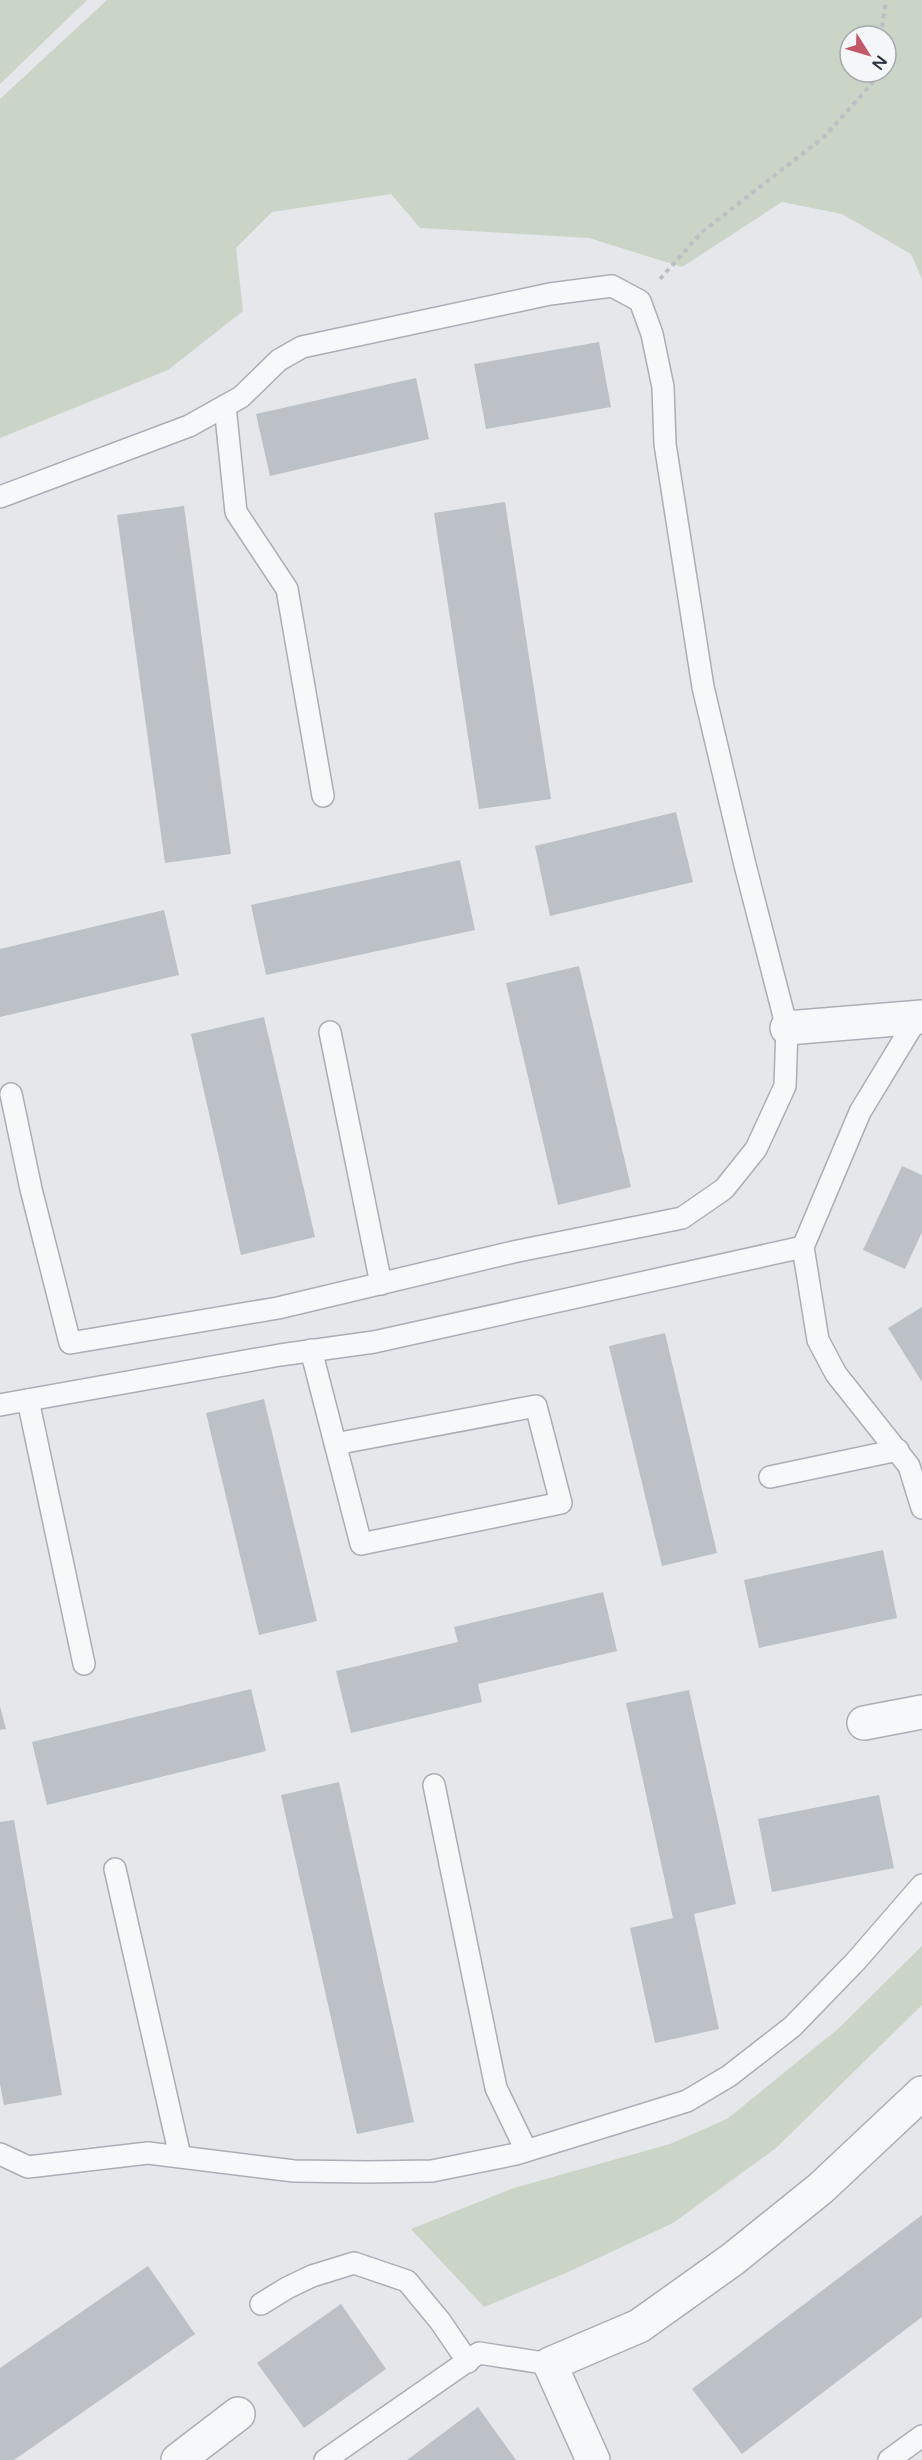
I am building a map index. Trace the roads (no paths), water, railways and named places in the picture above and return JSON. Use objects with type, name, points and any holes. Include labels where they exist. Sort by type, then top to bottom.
[{"type":"street","points":[[787,1028],[920,1017]]},
{"type":"street","points":[[864,1724],[922,1712]]},
{"type":"street","points":[[593,2460],[550,2364],[639,2326],[734,2259],[821,2188],[922,2093]]},
{"type":"street","points":[[178,2460],[238,2414]]},
{"type":"lane","points":[[0,497],[189,426],[241,397],[279,360],[302,347],[550,294],[612,286],[640,301],[652,334],[663,387],[665,444],[703,687],[787,1028],[785,1086],[756,1149],[724,1189],[682,1218],[513,1252],[278,1308],[70,1343],[11,1094]]},
{"type":"lane","points":[[225,406],[236,512],[287,589],[323,796]]},
{"type":"lane","points":[[920,1017],[860,1112],[803,1247],[818,1340],[836,1374],[909,1466],[922,1508]]},
{"type":"lane","points":[[330,1032],[381,1284]]},
{"type":"lane","points":[[0,1405],[310,1350],[374,1342],[803,1247]]},
{"type":"lane","points":[[310,1350],[361,1544],[561,1503],[536,1406],[335,1444]]},
{"type":"lane","points":[[28,1400],[84,1664]]},
{"type":"lane","points":[[770,1477],[898,1450]]},
{"type":"lane","points":[[434,1785],[496,2088],[526,2150]]},
{"type":"lane","points":[[116,1869],[180,2156]]},
{"type":"lane","points":[[0,2154],[28,2167],[148,2153],[294,2171],[378,2172],[432,2171],[526,2150],[687,2101],[729,2076],[792,2027],[856,1961],[922,1885]]},
{"type":"lane","points":[[261,2304],[312,2276],[354,2263],[406,2281],[440,2320],[468,2362]]},
{"type":"lane","points":[[325,2460],[480,2353],[550,2364]]},
{"type":"lane","points":[[889,2460],[922,2436]]}]
